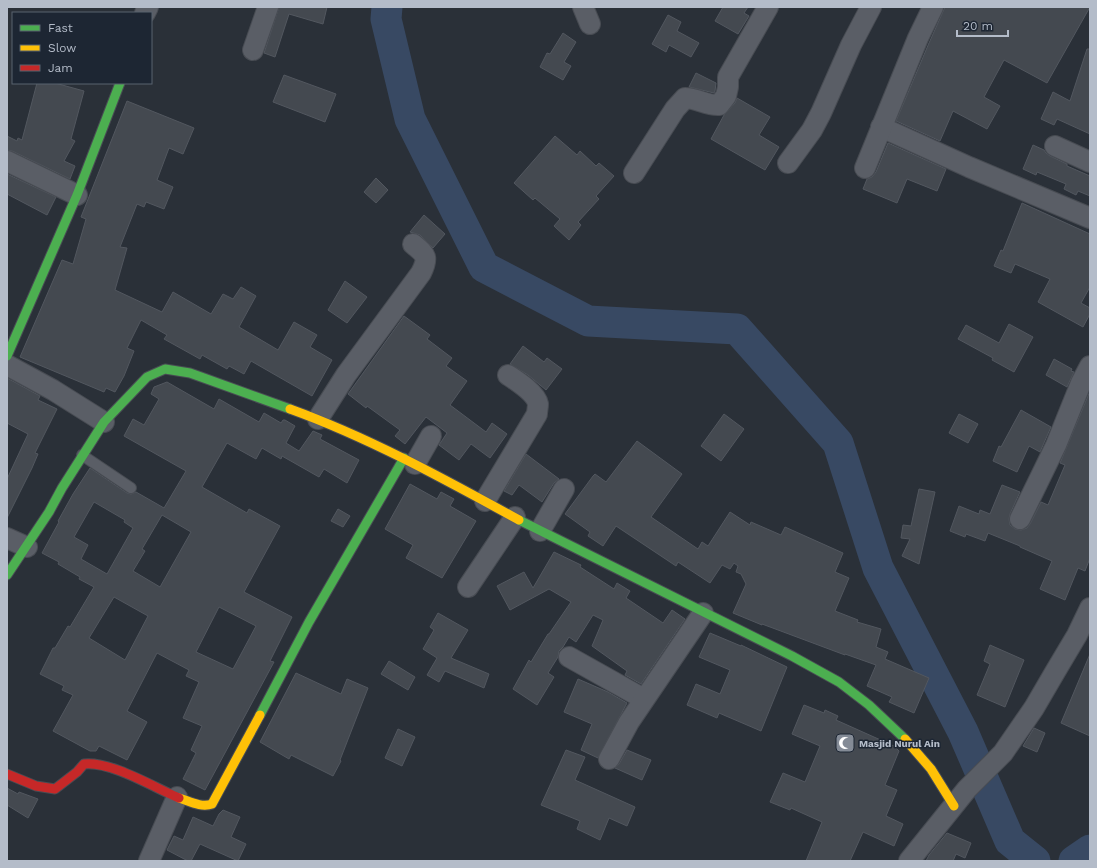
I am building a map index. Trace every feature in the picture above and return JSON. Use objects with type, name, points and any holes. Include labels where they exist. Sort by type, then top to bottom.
[{"type":"street","points":[[253,50],[268,7]]},
{"type":"street","points":[[634,173],[675,109],[685,98],[695,99],[710,106],[719,105],[723,101],[728,87],[728,77],[768,7]]},
{"type":"street","points":[[788,163],[812,130],[871,7]]},
{"type":"street","points":[[865,168],[880,127],[933,7]]},
{"type":"street","points":[[7,356],[77,195],[120,84]]},
{"type":"street","points":[[880,127],[1090,218]]},
{"type":"street","points":[[1055,146],[1090,162]]},
{"type":"street","points":[[7,161],[77,195]]},
{"type":"street","points":[[318,419],[346,375],[421,274],[426,258],[423,253],[413,244]]},
{"type":"street","points":[[7,366],[53,390],[104,422]]},
{"type":"street","points":[[1020,519],[1056,445],[1081,383],[1090,366]]},
{"type":"street","points":[[7,575],[27,547],[82,455],[104,422],[147,376],[165,370],[190,373],[318,419],[410,461],[540,531],[792,656],[839,682],[869,705],[908,742],[931,769],[954,806]]},
{"type":"street","points":[[485,501],[537,414],[538,403],[533,395],[523,385],[508,375]]},
{"type":"street","points":[[7,774],[36,786],[55,789],[77,772],[84,764],[92,763],[120,771],[178,797],[200,805],[206,806],[212,804],[309,622],[410,461],[431,436]]},
{"type":"street","points":[[540,531],[564,489]]},
{"type":"street","points":[[468,587],[515,517]]},
{"type":"street","points":[[7,538],[27,547]]},
{"type":"street","points":[[909,861],[967,789],[1003,753],[1084,638],[1090,608]]},
{"type":"street","points":[[610,760],[628,722],[703,613]]},
{"type":"street","points":[[569,657],[644,699]]},
{"type":"street","points":[[149,861],[178,797]]},
{"type":"lane","points":[[82,455],[131,488]]},
{"type":"building","points":[[279,7],[327,7],[323,24],[289,14],[275,57],[264,53]]},
{"type":"building","points":[[723,7],[748,7],[744,13],[749,16],[738,34],[715,21]]},
{"type":"building","points":[[945,7],[1090,7],[1047,83],[1004,60],[984,97],[1000,106],[987,129],[953,111],[940,141],[896,121]]},
{"type":"building","points":[[668,15],[681,22],[677,31],[699,43],[691,57],[669,45],[666,52],[652,44]]},
{"type":"building","points":[[563,33],[576,42],[564,62],[571,66],[563,80],[540,67],[547,53],[550,54]]},
{"type":"building","points":[[1087,49],[1090,49],[1090,134],[1057,119],[1054,125],[1041,119],[1053,92],[1070,101]]},
{"type":"building","points":[[696,73],[716,83],[714,93],[689,87]]},
{"type":"building","points":[[284,75],[336,94],[325,122],[273,102]]},
{"type":"building","points":[[37,84],[59,84],[84,91],[71,139],[75,141],[64,161],[75,166],[70,179],[7,150],[7,136],[17,141],[18,138],[22,140]]},
{"type":"building","points":[[737,98],[770,117],[759,135],[779,147],[765,170],[711,139],[724,115],[735,103]]},
{"type":"building","points":[[127,101],[194,128],[183,154],[169,148],[157,180],[173,187],[164,209],[146,202],[144,207],[137,204],[120,247],[127,248],[115,290],[162,312],[173,292],[211,314],[223,294],[233,299],[241,287],[256,296],[239,327],[278,350],[294,322],[317,335],[310,347],[332,360],[312,396],[251,361],[244,374],[229,366],[227,369],[202,355],[200,359],[164,339],[167,335],[141,320],[127,348],[134,351],[124,376],[115,392],[106,388],[104,392],[20,357],[62,260],[73,264],[86,219],[81,217]]},
{"type":"building","points":[[555,136],[577,155],[580,151],[596,166],[599,163],[614,176],[596,196],[599,199],[578,222],[581,225],[569,240],[554,226],[560,219],[535,198],[533,200],[514,183]]},
{"type":"building","points":[[888,143],[946,169],[937,191],[907,179],[897,203],[863,189],[867,179],[872,177],[876,172]]},
{"type":"building","points":[[1033,145],[1044,150],[1050,156],[1067,164],[1067,166],[1090,176],[1090,196],[1078,191],[1076,195],[1064,189],[1066,184],[1037,172],[1036,175],[1023,169]]},
{"type":"building","points":[[7,174],[56,197],[47,215],[7,194]]},
{"type":"building","points":[[376,178],[388,190],[376,203],[364,192]]},
{"type":"building","points":[[1022,203],[1090,234],[1090,287],[1081,303],[1090,308],[1090,314],[1083,327],[1038,302],[1050,279],[1015,264],[1011,273],[994,266],[1001,250],[1003,251]]},
{"type":"building","points":[[424,215],[445,234],[433,248],[420,235],[410,232]]},
{"type":"building","points":[[345,281],[367,297],[347,323],[328,310]]},
{"type":"building","points":[[404,316],[430,335],[427,339],[452,358],[446,366],[467,381],[450,405],[486,432],[492,423],[507,434],[490,458],[471,444],[459,460],[439,445],[447,433],[426,417],[405,444],[395,436],[400,430],[367,406],[366,408],[348,394]]},
{"type":"building","points":[[1009,324],[1033,337],[1014,372],[992,360],[993,358],[958,339],[966,325],[999,343]]},
{"type":"building","points":[[523,346],[544,362],[547,358],[562,369],[546,390],[528,375],[510,364]]},
{"type":"building","points":[[1054,359],[1072,369],[1071,371],[1074,372],[1067,387],[1046,375]]},
{"type":"building","points":[[7,378],[40,396],[38,400],[57,409],[35,453],[38,454],[32,468],[7,518],[7,479],[28,434],[7,423]]},
{"type":"building","points":[[167,382],[214,409],[219,399],[259,422],[264,413],[281,423],[285,420],[295,426],[286,443],[299,451],[313,431],[322,435],[320,439],[359,460],[347,483],[324,469],[319,477],[282,456],[281,459],[262,448],[256,459],[227,443],[202,487],[247,513],[249,509],[280,526],[244,592],[292,617],[270,661],[274,662],[205,790],[183,779],[196,753],[191,750],[202,726],[183,718],[199,682],[186,676],[189,670],[157,653],[127,711],[147,722],[127,760],[99,746],[96,751],[90,751],[53,731],[73,695],[62,690],[64,686],[40,674],[53,648],[55,648],[68,626],[70,627],[94,587],[79,579],[80,577],[58,564],[59,562],[42,553],[73,494],[90,468],[127,493],[131,494],[136,492],[164,508],[186,471],[124,436],[133,419],[144,425],[159,399],[151,394],[154,387]],"holes":[[[94,502],[125,520],[124,522],[133,528],[107,574],[81,559],[88,545],[74,537]],[[162,515],[191,532],[160,587],[133,571],[145,551],[142,549]],[[114,597],[148,616],[125,660],[89,638]],[[219,607],[256,626],[233,669],[196,652]]]},
{"type":"building","points":[[1090,391],[1090,558],[1085,571],[1078,568],[1065,600],[1040,589],[1052,561],[988,533],[985,541],[966,534],[965,537],[950,531],[959,506],[979,514],[980,510],[990,514],[1002,485],[1020,492],[1010,514],[1010,525],[1015,529],[1021,530],[1027,528],[1041,502],[1048,505],[1065,465],[1060,463]]},
{"type":"building","points":[[1021,410],[1051,427],[1040,452],[1029,446],[1017,472],[993,461],[999,446],[1001,447]]},
{"type":"building","points":[[724,414],[744,429],[721,461],[701,446]]},
{"type":"building","points":[[959,414],[978,424],[968,443],[949,433]]},
{"type":"building","points":[[637,441],[682,474],[651,517],[698,549],[702,542],[708,546],[730,512],[750,525],[751,522],[781,535],[785,527],[843,553],[835,572],[849,578],[835,611],[858,620],[857,622],[881,629],[876,647],[888,652],[885,659],[929,678],[914,713],[889,702],[892,697],[867,686],[876,665],[762,625],[733,613],[746,584],[741,574],[736,572],[738,566],[734,563],[730,569],[722,565],[710,583],[678,562],[676,566],[616,526],[603,546],[588,536],[590,532],[565,514],[593,476],[595,474],[606,482]]},
{"type":"building","points":[[526,454],[559,479],[554,483],[542,502],[519,485],[512,495],[504,491]]},
{"type":"building","points":[[410,484],[437,499],[441,492],[454,499],[450,506],[476,521],[442,578],[406,558],[413,545],[385,529]]},
{"type":"building","points":[[919,489],[935,492],[919,564],[902,556],[910,539],[901,538],[903,525],[911,526]]},
{"type":"building","points":[[338,509],[350,516],[343,527],[331,521]]},
{"type":"building","points":[[554,552],[581,565],[580,567],[614,589],[617,583],[630,591],[626,598],[663,623],[672,610],[685,619],[641,684],[625,675],[627,671],[592,646],[603,620],[593,615],[576,642],[569,637],[559,651],[558,657],[548,673],[554,677],[537,705],[513,689],[529,660],[531,662],[548,634],[571,602],[549,589],[510,610],[497,586],[524,572],[533,588]]},
{"type":"building","points":[[438,613],[468,630],[451,658],[489,674],[484,688],[445,671],[439,682],[427,675],[437,658],[423,649],[434,630],[430,627]]},
{"type":"building","points":[[710,633],[741,645],[787,667],[761,731],[719,713],[717,718],[687,705],[696,684],[720,694],[730,670],[699,657]]},
{"type":"building","points":[[990,645],[1024,660],[1005,707],[977,695],[990,664],[984,661]]},
{"type":"building","points":[[1090,654],[1090,736],[1061,723]]},
{"type":"building","points":[[389,661],[415,677],[408,690],[381,674]]},
{"type":"building","points":[[296,673],[341,694],[347,679],[368,688],[340,760],[341,761],[333,776],[291,755],[289,759],[260,742]]},
{"type":"building","points":[[578,679],[608,692],[627,703],[598,758],[581,750],[592,724],[564,712]]},
{"type":"building","points":[[804,705],[824,713],[825,710],[838,716],[836,720],[894,746],[899,751],[885,785],[897,790],[886,816],[903,824],[894,846],[863,832],[850,861],[806,861],[822,822],[791,808],[790,810],[770,802],[783,773],[805,782],[820,746],[792,734]]},
{"type":"building","points":[[1034,728],[1045,733],[1037,752],[1023,746]]},
{"type":"building","points":[[398,729],[415,737],[402,766],[385,758]]},
{"type":"building","points":[[566,750],[585,757],[575,780],[635,807],[627,826],[609,818],[600,840],[577,829],[580,821],[541,805]]},
{"type":"building","points":[[627,750],[651,760],[642,780],[615,768]]},
{"type":"building","points":[[7,788],[18,794],[19,792],[38,799],[28,818],[7,805]]},
{"type":"building","points":[[223,810],[240,817],[231,837],[246,844],[238,861],[200,844],[191,861],[188,861],[167,850],[174,836],[183,840],[193,817],[213,826],[219,814]]},
{"type":"building","points":[[947,833],[971,843],[965,858],[956,854],[953,861],[926,861],[929,855]]},
{"type":"waterway","points":[[387,7],[386,19],[410,119],[484,267],[588,321],[737,329],[838,443],[878,568],[963,732],[1010,841],[1035,861]]},
{"type":"waterway","points":[[1074,861],[1090,850]]},
{"type":"traffic: fast","points":[[7,356],[77,195],[120,84]]},
{"type":"traffic: fast","points":[[7,575],[49,512],[62,488],[104,422],[147,377],[165,369],[190,373],[290,409]]},
{"type":"traffic: fast","points":[[260,715],[309,622],[404,458]]},
{"type":"traffic: fast","points":[[519,520],[792,656],[839,682],[869,705],[905,739]]},
{"type":"traffic: slow","points":[[290,409],[320,420],[378,446],[519,520]]},
{"type":"traffic: slow","points":[[179,798],[199,805],[212,804],[260,715]]},
{"type":"traffic: slow","points":[[905,739],[931,769],[954,806]]},
{"type":"traffic: jam","points":[[7,774],[36,786],[55,789],[77,772],[84,764],[95,764],[107,766],[132,776],[179,798]]},
{"type":"place","name":"Masjid Nurul Ain","points":[[845,743]]}]
